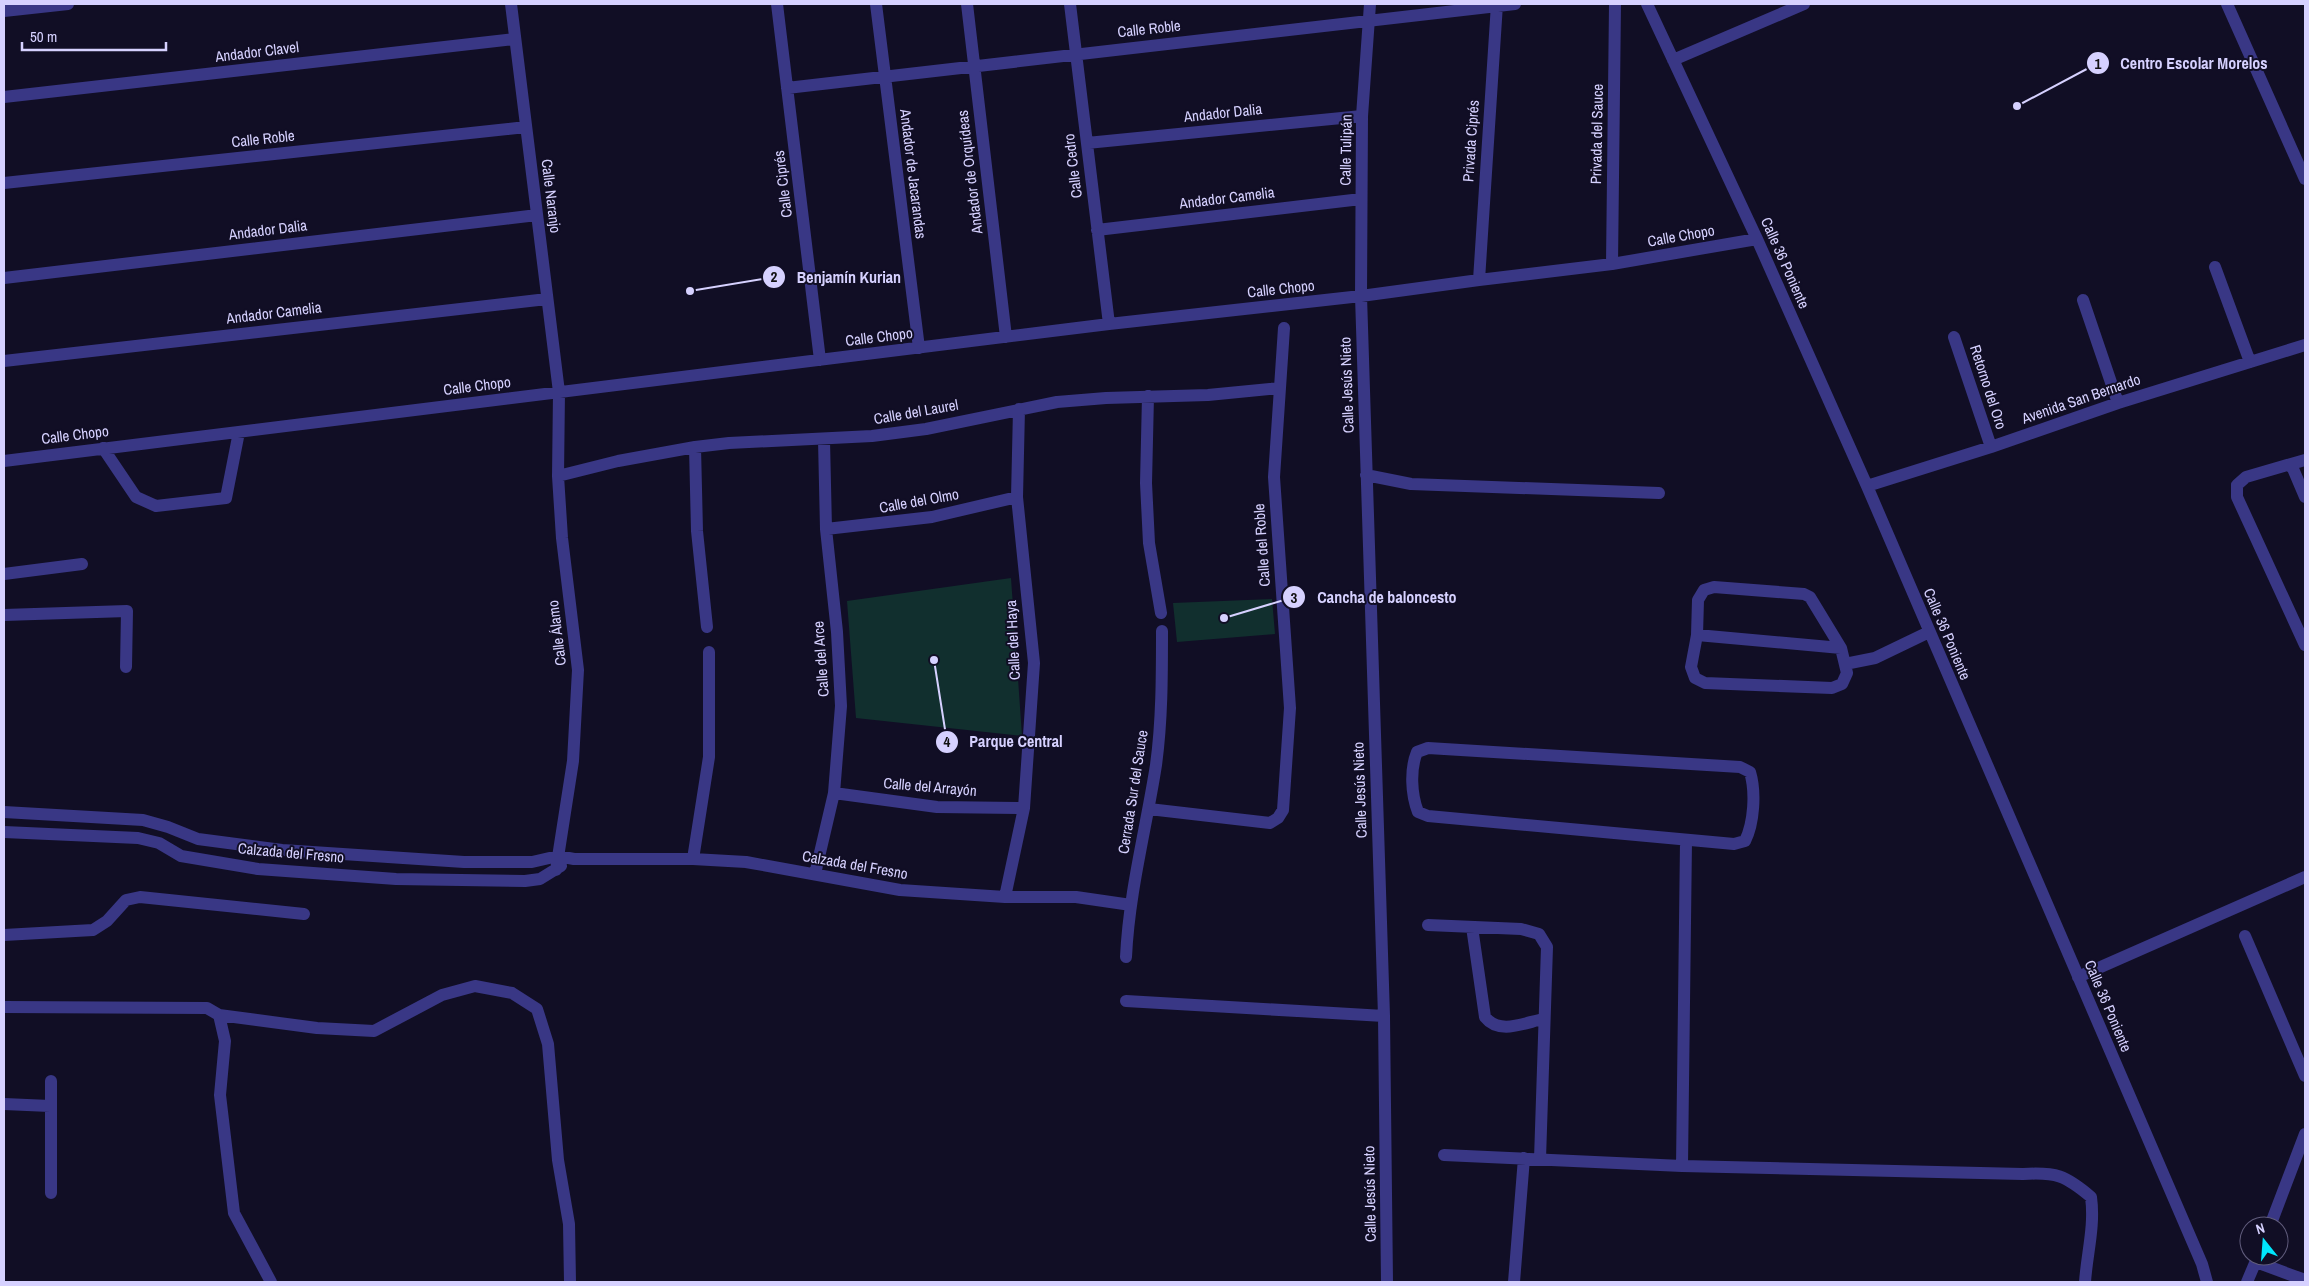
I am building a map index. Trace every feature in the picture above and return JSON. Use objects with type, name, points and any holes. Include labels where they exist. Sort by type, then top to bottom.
[{"type":"street","points":[[4,11],[68,4]]},
{"type":"street","name":"Calle Naranjo","points":[[510,4],[559,392]]},
{"type":"street","name":"Calle Ciprés","points":[[777,4],[820,360]]},
{"type":"street","name":"Andador de Jacarandas","points":[[876,4],[919,348]]},
{"type":"street","name":"Andador de Orquídeas","points":[[967,4],[1006,337]]},
{"type":"street","name":"Calle Cedro","points":[[1070,4],[1109,324]]},
{"type":"street","name":"Calle Tulipán","points":[[1361,296],[1362,116],[1370,4]]},
{"type":"street","name":"Calle Roble","points":[[787,88],[1076,53],[1515,4]]},
{"type":"street","name":"Privada del Sauce","points":[[1612,264],[1615,4]]},
{"type":"street","name":"Calle 36 Poniente","points":[[1648,4],[1757,239],[1867,486],[2202,1264],[2208,1282]]},
{"type":"street","points":[[1673,60],[1804,4]]},
{"type":"street","points":[[2227,4],[2305,179]]},
{"type":"street","name":"Privada Ciprés","points":[[1478,280],[1496,5]]},
{"type":"street","name":"Andador Clavel","points":[[4,97],[515,39]]},
{"type":"street","name":"Andador Dalia","points":[[1087,143],[1362,116]]},
{"type":"street","name":"Calle Roble","points":[[4,184],[526,127]]},
{"type":"street","name":"Andador Camelia","points":[[1097,230],[1361,199]]},
{"type":"street","name":"Andador Dalia","points":[[4,278],[537,215]]},
{"type":"street","name":"Calle Chopo","points":[[4,461],[1109,324],[1361,296],[1612,264],[1757,239]]},
{"type":"street","points":[[2215,267],[2250,362]]},
{"type":"street","name":"Calle Jesús Nieto","points":[[1361,296],[1384,1016],[1387,1282]]},
{"type":"street","name":"Andador Camelia","points":[[4,361],[547,299]]},
{"type":"street","points":[[2083,300],[2118,403]]},
{"type":"street","name":"Calle del Roble","points":[[1149,810],[1270,823],[1278,818],[1283,810],[1290,708],[1274,476],[1284,328]]},
{"type":"street","name":"Retorno del Oro","points":[[1954,337],[1991,448]]},
{"type":"street","name":"Avenida San Bernardo","points":[[1867,486],[1991,448],[2118,403],[2305,345]]},
{"type":"street","name":"Calle del Laurel","points":[[558,476],[618,461],[695,447],[729,443],[824,440],[872,436],[926,429],[1019,409],[1067,401],[1208,394],[1280,388]]},
{"type":"street","name":"Calle Álamo","points":[[556,870],[573,761],[578,670],[562,538],[558,476],[559,392]]},
{"type":"street","points":[[1148,396],[1146,483],[1149,543],[1161,613]]},
{"type":"street","name":"Calle del Haya","points":[[1005,897],[1024,808],[1034,663],[1017,497],[1019,409]]},
{"type":"street","points":[[103,448],[136,496],[156,506],[226,498],[239,432]]},
{"type":"street","name":"Calle del Arce","points":[[816,874],[834,793],[841,706],[837,632],[826,530],[824,440]]},
{"type":"street","points":[[695,447],[697,531],[707,627]]},
{"type":"street","points":[[2305,460],[2246,477],[2237,485],[2237,497],[2305,645]]},
{"type":"street","points":[[2291,464],[2305,497]]},
{"type":"street","points":[[1366,474],[1411,484],[1659,493]]},
{"type":"street","name":"Calle del Olmo","points":[[826,530],[932,517],[1017,497]]},
{"type":"street","points":[[4,574],[82,564]]},
{"type":"street","points":[[1714,587],[1810,597],[1815,602],[1840,648],[1845,664],[1847,673],[1842,684],[1832,688],[1705,683],[1695,678],[1691,667],[1697,636],[1698,600],[1704,590],[1714,587]]},
{"type":"street","points":[[4,615],[127,611],[126,667]]},
{"type":"street","name":"Cerrada Sur del Sauce","points":[[1126,957],[1131,905],[1149,810],[1162,704],[1162,632]]},
{"type":"street","points":[[1845,664],[1875,658],[1929,632]]},
{"type":"street","points":[[1697,636],[1840,648]]},
{"type":"street","points":[[693,859],[709,757],[709,652]]},
{"type":"street","points":[[1428,748],[1740,767],[1750,772],[1754,783],[1750,831],[1745,841],[1734,844],[1686,841],[1428,816],[1418,812],[1415,802],[1413,763],[1417,752],[1428,748]]},
{"type":"street","name":"Calle del Arrayón","points":[[834,793],[936,807],[1024,808]]},
{"type":"street","name":"Calzada del Fresno","points":[[4,812],[103,817],[155,822],[198,839],[282,850],[464,862],[532,862],[558,856],[574,859],[693,859],[746,862],[900,890],[1005,897],[1076,898],[1131,905]]},
{"type":"street","points":[[100,836],[103,817]]},
{"type":"street","points":[[147,840],[155,822]]},
{"type":"street","name":"Calzada del Fresno","points":[[4,832],[147,840],[181,856],[258,869],[396,878],[525,881],[540,879],[574,859]]},
{"type":"street","points":[[1682,1166],[1686,841]]},
{"type":"street","points":[[2078,977],[2305,877]]},
{"type":"street","points":[[4,935],[93,930],[107,922],[126,900],[140,897],[304,914]]},
{"type":"street","points":[[1428,925],[1521,929],[1539,934],[1547,947],[1543,1019],[1540,1159]]},
{"type":"street","points":[[1472,926],[1485,1017],[1491,1025],[1501,1028],[1543,1019]]},
{"type":"street","points":[[2245,936],[2305,1076]]},
{"type":"street","points":[[4,1007],[207,1008],[219,1016],[317,1028],[374,1031],[442,995],[475,986],[512,993],[537,1009],[548,1044],[558,1160],[569,1224],[570,1282]]},
{"type":"street","points":[[1126,1001],[1384,1016]]},
{"type":"street","points":[[219,1016],[224,1041],[220,1095],[234,1213],[271,1282]]},
{"type":"street","points":[[51,1081],[51,1192]]},
{"type":"street","points":[[4,1104],[50,1106]]},
{"type":"street","points":[[2275,1216],[2300,1161],[2305,1134]]},
{"type":"street","points":[[1444,1155],[1682,1166],[2013,1174],[2048,1173],[2072,1181],[2091,1197],[2094,1216],[2086,1260],[2085,1282]]},
{"type":"street","points":[[1514,1282],[1524,1158]]},
{"type":"street","points":[[2247,1282],[2254,1266]]},
{"type":"street","points":[[2268,1266],[2287,1278],[2305,1280]]},
{"type":"green space","points":[[1011,578],[1022,736],[856,718],[847,601]]},
{"type":"green space","points":[[1272,599],[1275,634],[1177,642],[1173,603]]},
{"type":"place","name":"Centro Escolar Morelos","points":[[2017,106]]},
{"type":"place","name":"Benjamín Kurian","points":[[690,291]]},
{"type":"place","name":"Cancha de baloncesto","points":[[1224,618]]},
{"type":"place","name":"Parque Central","points":[[934,660]]}]
